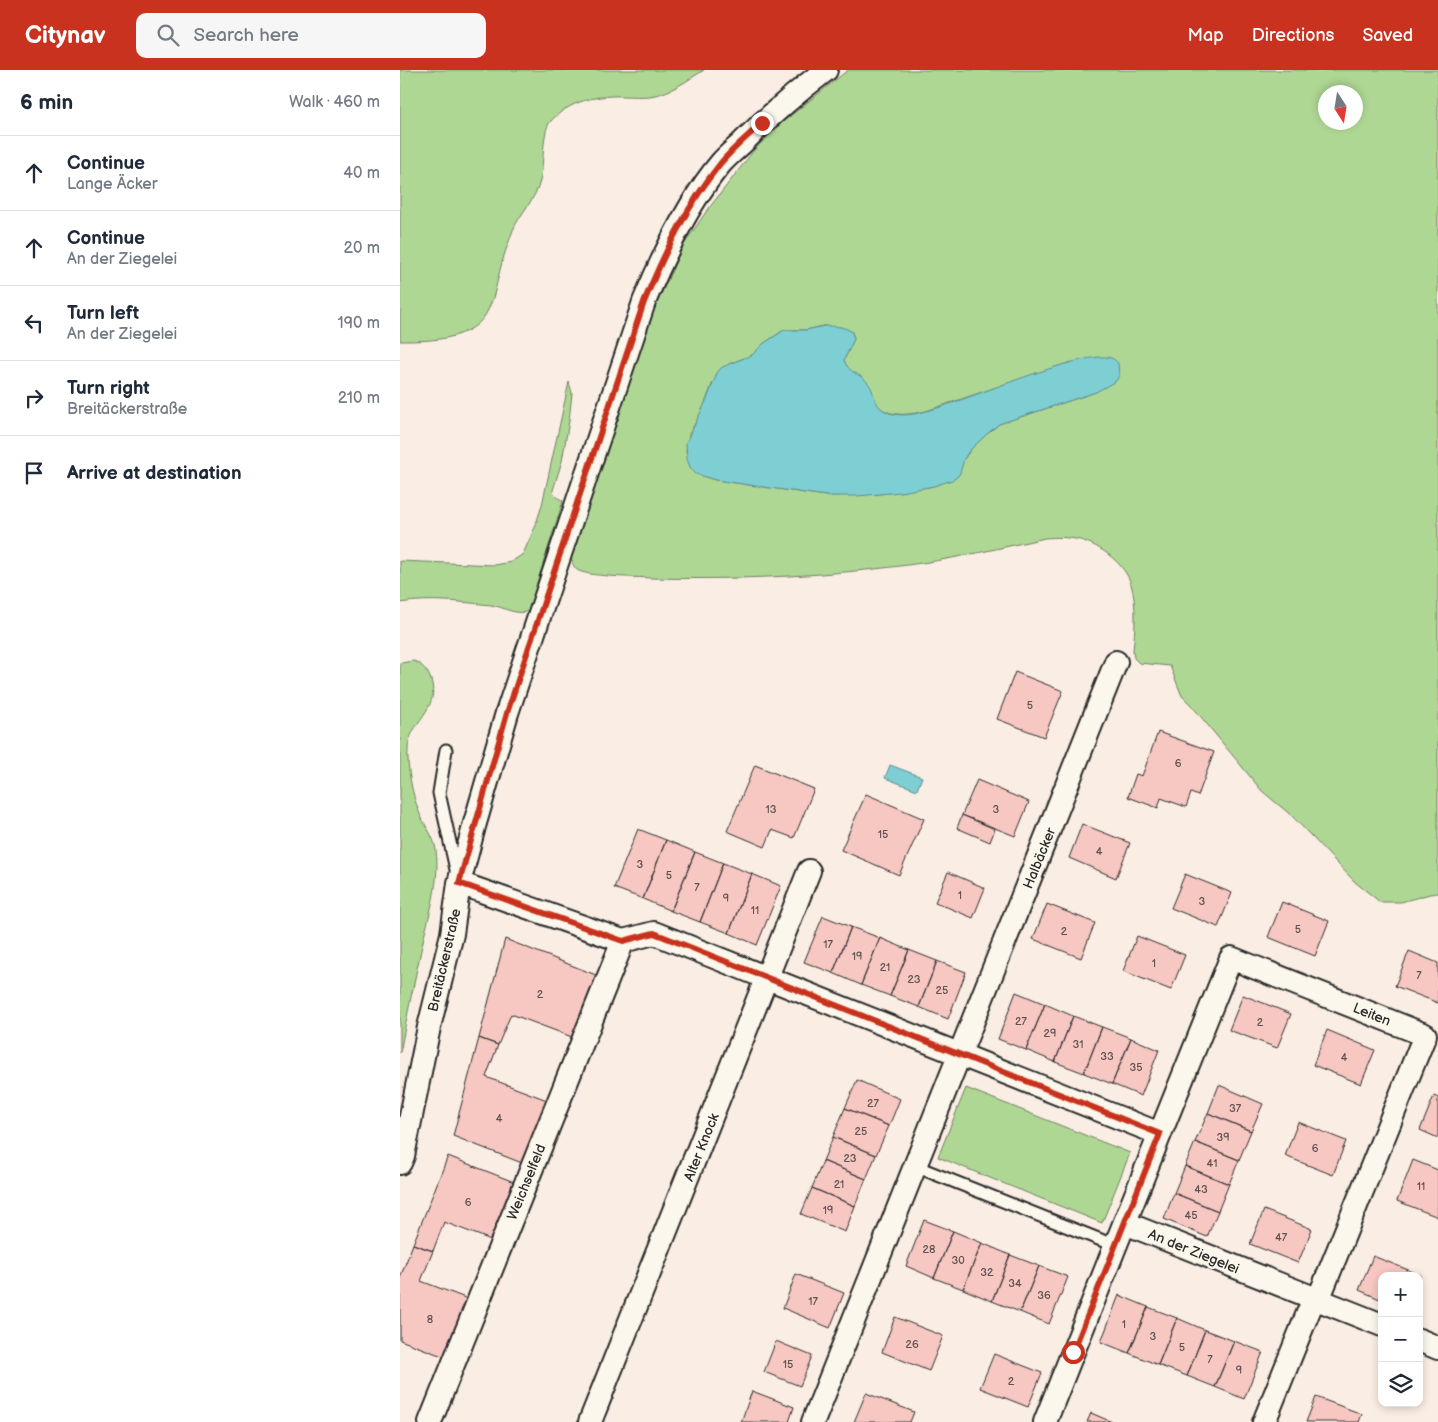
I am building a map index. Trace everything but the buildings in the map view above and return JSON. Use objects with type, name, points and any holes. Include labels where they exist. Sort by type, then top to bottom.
[{"type":"street","name":"Breitäckerstraße","points":[[400,1163],[429,1027],[452,934],[459,883],[507,713],[644,302],[657,270],[692,206],[721,163],[762,123],[826,70]]},
{"type":"street","name":"Halbäcker","points":[[960,1054],[1116,662]]},
{"type":"street","name":"Alter Knock","points":[[590,1422],[809,871]]},
{"type":"street","points":[[459,883],[623,941],[654,933],[1160,1134],[1044,1422]]},
{"type":"street","name":"Weichselfeld","points":[[430,1422],[623,941]]},
{"type":"street","name":"Leiten","points":[[1160,1134],[1231,958],[1425,1035],[1316,1299]]},
{"type":"street","points":[[812,1422],[960,1054]]},
{"type":"street","name":"An der Ziegelei","points":[[1125,1223],[1378,1323]]},
{"type":"street","points":[[1264,1422],[1316,1299]]},
{"type":"street","points":[[1423,1342],[1438,1348]]},
{"type":"lane","points":[[446,750],[439,793],[459,883]]},
{"type":"lane","points":[[915,1166],[1116,1246]]},
{"type":"green space","points":[[400,70],[704,70],[665,92],[647,96],[593,98],[574,104],[557,115],[547,127],[538,188],[513,230],[488,310],[472,328],[462,333],[424,341],[400,341]]},
{"type":"green space","points":[[848,70],[1438,70],[1438,893],[1401,902],[1380,902],[1355,882],[1292,816],[1262,791],[1182,696],[1170,666],[1139,663],[1134,658],[1135,608],[1131,584],[1118,563],[1096,546],[1080,540],[1058,537],[1045,538],[922,563],[787,576],[651,578],[585,573],[575,568],[571,555],[628,377],[653,312],[683,246],[706,212],[755,149],[784,121]],"holes":[[[824,326],[840,327],[852,332],[854,339],[844,360],[847,368],[879,407],[896,414],[926,411],[1065,364],[1095,358],[1110,358],[1096,392],[999,424],[974,445],[964,459],[934,486],[879,494],[826,496],[715,480],[696,474],[690,467],[686,451],[689,434],[702,411],[713,382],[729,364],[752,355],[763,344],[784,330],[806,330]]]},
{"type":"green space","points":[[569,382],[572,393],[569,421],[562,461],[553,490],[554,495],[563,501],[537,583],[536,598],[529,611],[510,611],[491,605],[446,601],[400,603],[400,561],[495,565],[511,562],[523,554],[542,505]]},
{"type":"green space","points":[[414,661],[427,671],[433,690],[428,708],[409,740],[408,765],[416,805],[435,846],[437,873],[434,896],[400,1053],[400,663]]},
{"type":"green space","points":[[966,1088],[1130,1153],[1102,1223],[938,1157]]},
{"type":"water","points":[[824,326],[842,327],[852,332],[854,339],[844,360],[846,365],[868,383],[876,402],[881,408],[897,415],[931,410],[1053,367],[1098,357],[1111,358],[1116,361],[1118,363],[1119,376],[1116,381],[1096,392],[999,424],[969,451],[957,477],[934,486],[901,492],[858,496],[826,496],[715,480],[696,474],[690,467],[687,459],[686,443],[717,373],[721,368],[752,355],[763,344],[784,330],[806,330]]},
{"type":"water","points":[[890,765],[922,777],[917,790],[885,778]]},
{"type":"route","points":[[762,123],[721,163],[697,198],[678,229],[657,270],[644,302],[507,713],[459,883],[623,941],[654,933],[1160,1134],[1073,1352]]}]
